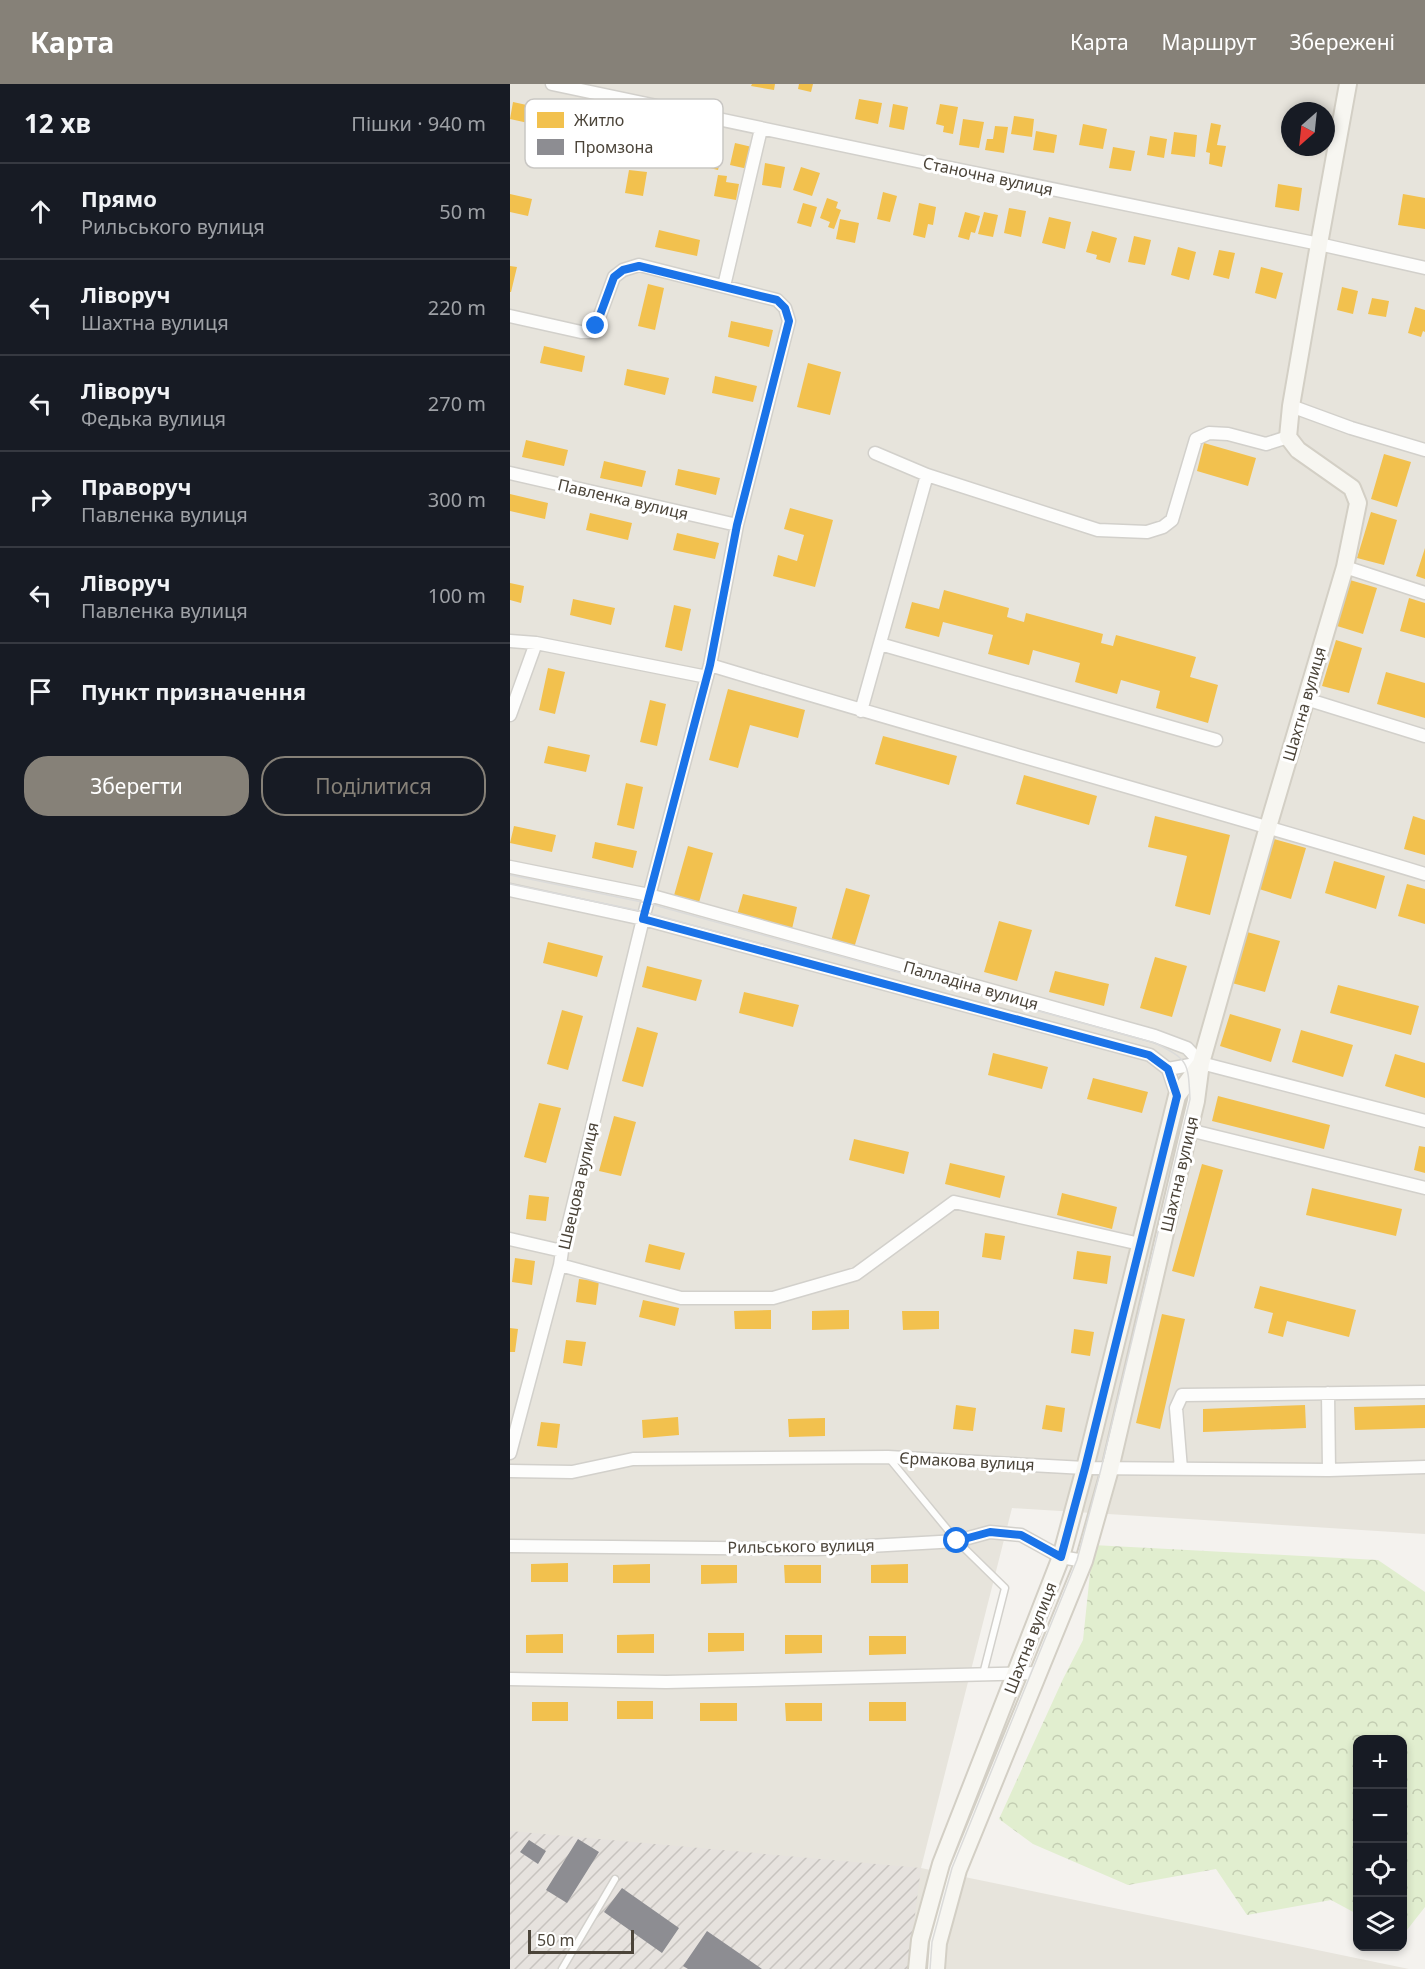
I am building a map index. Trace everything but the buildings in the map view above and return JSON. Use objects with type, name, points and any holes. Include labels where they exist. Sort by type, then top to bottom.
[{"type":"main road","points":[[1288,437],[1291,406],[1348,84]]},
{"type":"main road","name":"Шахтна вулиця","points":[[936,1969],[939,1943],[958,1870],[1084,1561],[1110,1469],[1196,1101],[1202,1063],[1268,827],[1345,567],[1358,504],[1352,488],[1298,450],[1288,437]]},
{"type":"main road","name":"Шахтна вулиця","points":[[918,1969],[920,1940],[941,1864],[1061,1557],[1177,1096],[1202,1063]]},
{"type":"street","name":"Станочна вулиця","points":[[552,84],[622,99]]},
{"type":"street","name":"Станочна вулиця","points":[[723,121],[1425,268]]},
{"type":"street","points":[[724,286],[761,129]]},
{"type":"street","points":[[510,316],[590,333],[596,326],[614,277],[623,270],[639,266],[777,300],[785,308],[789,321],[737,525],[708,671],[643,919]]},
{"type":"street","points":[[1291,406],[1351,428],[1425,450]]},
{"type":"street","points":[[875,453],[927,475],[1098,530],[1147,532],[1163,527],[1172,520],[1197,439],[1209,433],[1228,434],[1266,444],[1288,437]]},
{"type":"street","name":"Павленка вулиця","points":[[510,473],[737,525]]},
{"type":"street","points":[[861,711],[927,475]]},
{"type":"street","points":[[1345,567],[1425,593]]},
{"type":"street","points":[[510,642],[536,643],[708,671],[861,711],[1425,874]]},
{"type":"street","points":[[510,715],[536,643]]},
{"type":"street","points":[[880,644],[1216,740]]},
{"type":"street","points":[[1306,699],[1425,736]]},
{"type":"street","name":"Палладіна вулиця","points":[[510,867],[649,895],[1155,1036],[1187,1048],[1202,1063],[1425,1121]]},
{"type":"street","points":[[510,890],[643,919],[1149,1055],[1168,1069],[1177,1096]]},
{"type":"street","name":"Швецова вулиця","points":[[510,1453],[560,1265],[643,919]]},
{"type":"street","points":[[1168,1069],[1202,1063]]},
{"type":"street","points":[[1189,1130],[1425,1188]]},
{"type":"street","points":[[560,1265],[681,1298],[773,1298],[856,1274],[954,1202],[1140,1244]]},
{"type":"street","points":[[510,1239],[562,1251]]},
{"type":"street","points":[[1181,1469],[1176,1408],[1182,1395],[1425,1392]]},
{"type":"street","points":[[1328,1393],[1329,1470]]},
{"type":"street","name":"Єрмакова вулиця","points":[[510,1471],[572,1472],[633,1459],[888,1457],[1110,1469],[1329,1470],[1425,1467]]},
{"type":"street","name":"Рильського вулиця","points":[[510,1546],[817,1549],[957,1541],[990,1532],[1021,1535],[1061,1557],[1084,1561]]},
{"type":"street","points":[[510,1679],[666,1682],[1039,1673]]},
{"type":"lane","points":[[888,1457],[957,1541],[1005,1588],[983,1674]]},
{"type":"lane","points":[[562,1969],[615,1879]]},
{"type":"shaded area","points":[[510,84],[1425,84],[1425,1534],[1012,1508],[921,1868],[1409,1969],[510,1969]]},
{"type":"shaded area","points":[[510,1831],[921,1868],[908,1969],[510,1969]]},
{"type":"green space","points":[[1093,1545],[1378,1560],[1425,1592],[1425,1907],[1407,1930],[1407,1735],[1353,1735],[1353,1912],[1331,1900],[1247,1915],[1216,1869],[1128,1885],[1033,1844],[999,1819],[1083,1640]]},
{"type":"tram line","points":[[510,875],[647,903],[1155,1043],[1180,1058],[1187,1070],[1190,1099],[1077,1560],[952,1868],[932,1942],[930,1969]]},
{"type":"tram line","points":[[510,884],[645,912],[775,948]]},
{"type":"route","points":[[596,326],[614,277],[623,270],[639,266],[777,300],[785,308],[789,321],[737,525],[710,665],[643,919],[1149,1055],[1168,1069],[1177,1096],[1061,1557],[1021,1535],[990,1532],[957,1541]]}]
